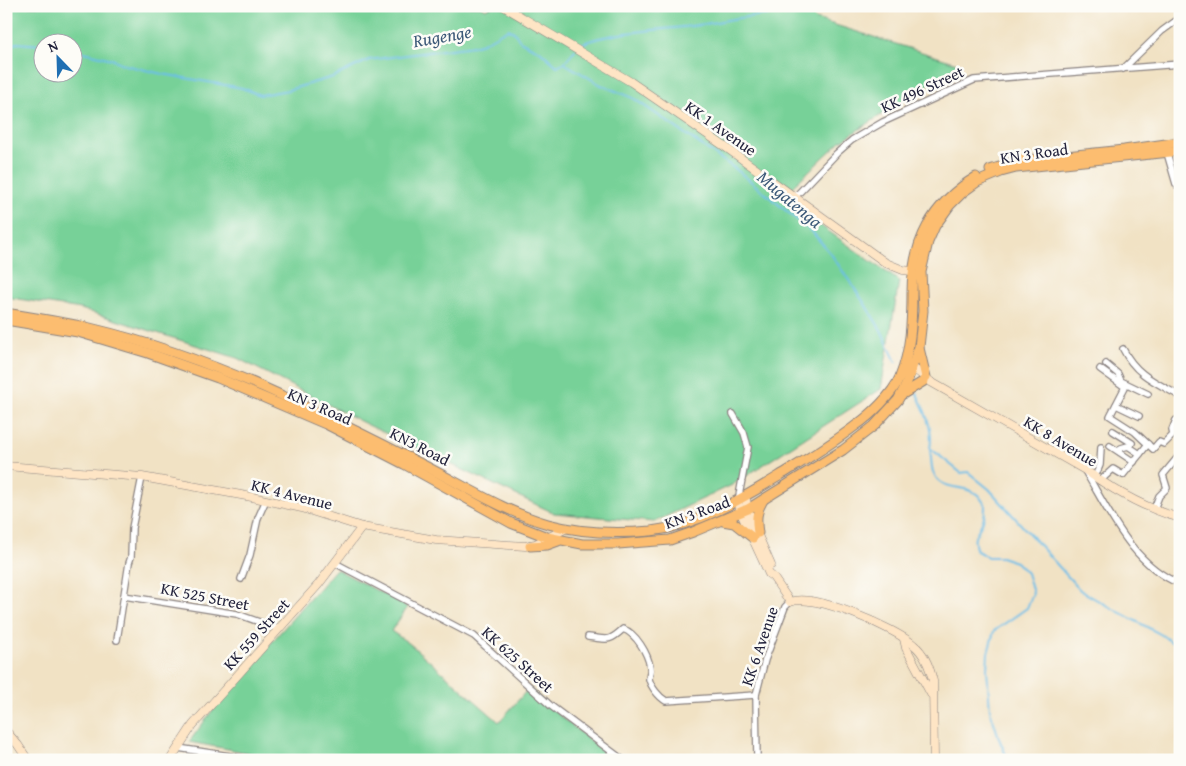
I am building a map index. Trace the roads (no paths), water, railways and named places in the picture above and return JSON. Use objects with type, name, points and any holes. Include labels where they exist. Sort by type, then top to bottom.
[{"type":"highway","name":"KN 3 Road","points":[[814,455],[867,418],[906,370],[919,347],[923,311],[916,253],[923,234],[939,208],[958,188],[983,173],[1018,161],[1180,142]]},
{"type":"highway","name":"KN 3 Road","points":[[6,320],[78,332],[149,349],[328,425],[511,523],[547,538],[582,544],[618,544],[670,540],[744,511],[843,450],[874,426],[898,400],[906,370],[917,272],[935,226],[963,192],[991,175],[1016,168],[1180,151]]},
{"type":"highway","name":"KN3 Road","points":[[6,313],[88,328],[149,349],[219,369],[338,421],[515,512],[547,524],[567,528],[595,532],[624,532],[668,528],[692,521],[742,499],[814,455]]},
{"type":"highway","points":[[898,400],[905,391],[927,380],[919,347]]},
{"type":"highway","points":[[722,520],[734,523],[755,535],[758,509],[764,498]]},
{"type":"highway","points":[[532,545],[536,541],[533,532]]},
{"type":"highway","points":[[532,545],[547,545],[558,541]]},
{"type":"main road","name":"KK 1 Avenue","points":[[503,6],[630,82],[724,146],[886,263],[894,267],[917,272]]},
{"type":"main road","name":"KK 8 Avenue","points":[[906,370],[927,380],[1098,479],[1154,509],[1180,518]]},
{"type":"main road","name":"KK 4 Avenue","points":[[6,466],[142,477],[266,500],[302,508],[362,526],[445,541],[532,545],[567,528]]},
{"type":"main road","name":"KK 6 Avenue","points":[[742,499],[744,511],[769,574],[790,602],[798,599],[834,607],[873,622],[914,645],[926,660],[931,670],[934,760]]},
{"type":"main road","name":"KK 559 Street","points":[[170,760],[193,725],[279,629],[335,563],[362,526]]},
{"type":"main road","points":[[6,731],[18,744],[28,760]]},
{"type":"street","points":[[1123,69],[1162,31],[1180,18]]},
{"type":"street","name":"KK 496 Street","points":[[794,198],[837,152],[852,140],[883,122],[962,85],[982,79],[1180,64]]},
{"type":"street","points":[[1167,152],[1176,184],[1180,189]]},
{"type":"street","points":[[1123,348],[1128,361],[1137,370],[1158,385],[1180,396]]},
{"type":"street","points":[[1106,364],[1118,374],[1121,381],[1148,394]]},
{"type":"street","points":[[1100,369],[1125,387],[1110,416],[1139,435],[1153,449],[1159,442],[1164,444],[1173,435],[1172,430],[1176,420],[1180,420]]},
{"type":"street","points":[[1116,405],[1140,416]]},
{"type":"street","points":[[733,414],[744,433],[748,447],[742,480],[742,499]]},
{"type":"street","points":[[1113,431],[1140,454]]},
{"type":"street","points":[[1121,450],[1139,435]]},
{"type":"street","points":[[1098,479],[1113,469],[1123,475],[1148,444]]},
{"type":"street","points":[[1110,446],[1121,450],[1134,462]]},
{"type":"street","points":[[1098,479],[1101,447]]},
{"type":"street","points":[[1154,509],[1159,496],[1167,488],[1163,478],[1164,474],[1178,457]]},
{"type":"street","points":[[1084,470],[1124,537],[1160,573],[1180,584]]},
{"type":"street","points":[[118,640],[131,557],[132,528],[142,477]]},
{"type":"street","points":[[241,579],[250,555],[258,518],[266,500]]},
{"type":"street","name":"KK 625 Street","points":[[335,563],[474,636],[551,706],[623,760]]},
{"type":"street","name":"KK 525 Street","points":[[124,596],[237,614],[279,629]]},
{"type":"street","name":"KK 6 Avenue","points":[[756,760],[756,695],[765,660],[785,607],[790,602]]},
{"type":"street","points":[[588,637],[609,640],[623,629],[629,631],[646,655],[651,668],[649,680],[660,698],[666,701],[756,695]]},
{"type":"street","points":[[178,748],[256,760]]},
{"type":"waterway","name":"Rugenge","points":[[578,46],[613,35],[831,6]]},
{"type":"waterway","name":"Rugenge","points":[[82,52],[112,59],[125,65],[162,74],[242,88],[260,95],[288,90],[333,77],[369,60],[473,46],[483,43],[508,29],[514,32],[520,41],[540,51],[557,66],[564,63],[575,50]]},
{"type":"waterway","name":"Rugenge","points":[[6,46],[17,43],[32,44]]},
{"type":"waterway","name":"Mugatenga","points":[[564,63],[601,85],[633,98],[737,170],[813,233],[831,254],[863,301],[881,330],[896,362]]},
{"type":"waterway","points":[[917,394],[930,428],[930,448],[961,473],[968,472],[989,489],[1080,590],[1180,646]]},
{"type":"waterway","points":[[930,448],[932,469],[937,479],[947,485],[973,491],[985,505],[984,517],[975,537],[977,551],[988,557],[1001,557],[1016,562],[1027,573],[1033,593],[1027,608],[994,631],[988,653],[987,669],[990,710],[1008,760]]}]
